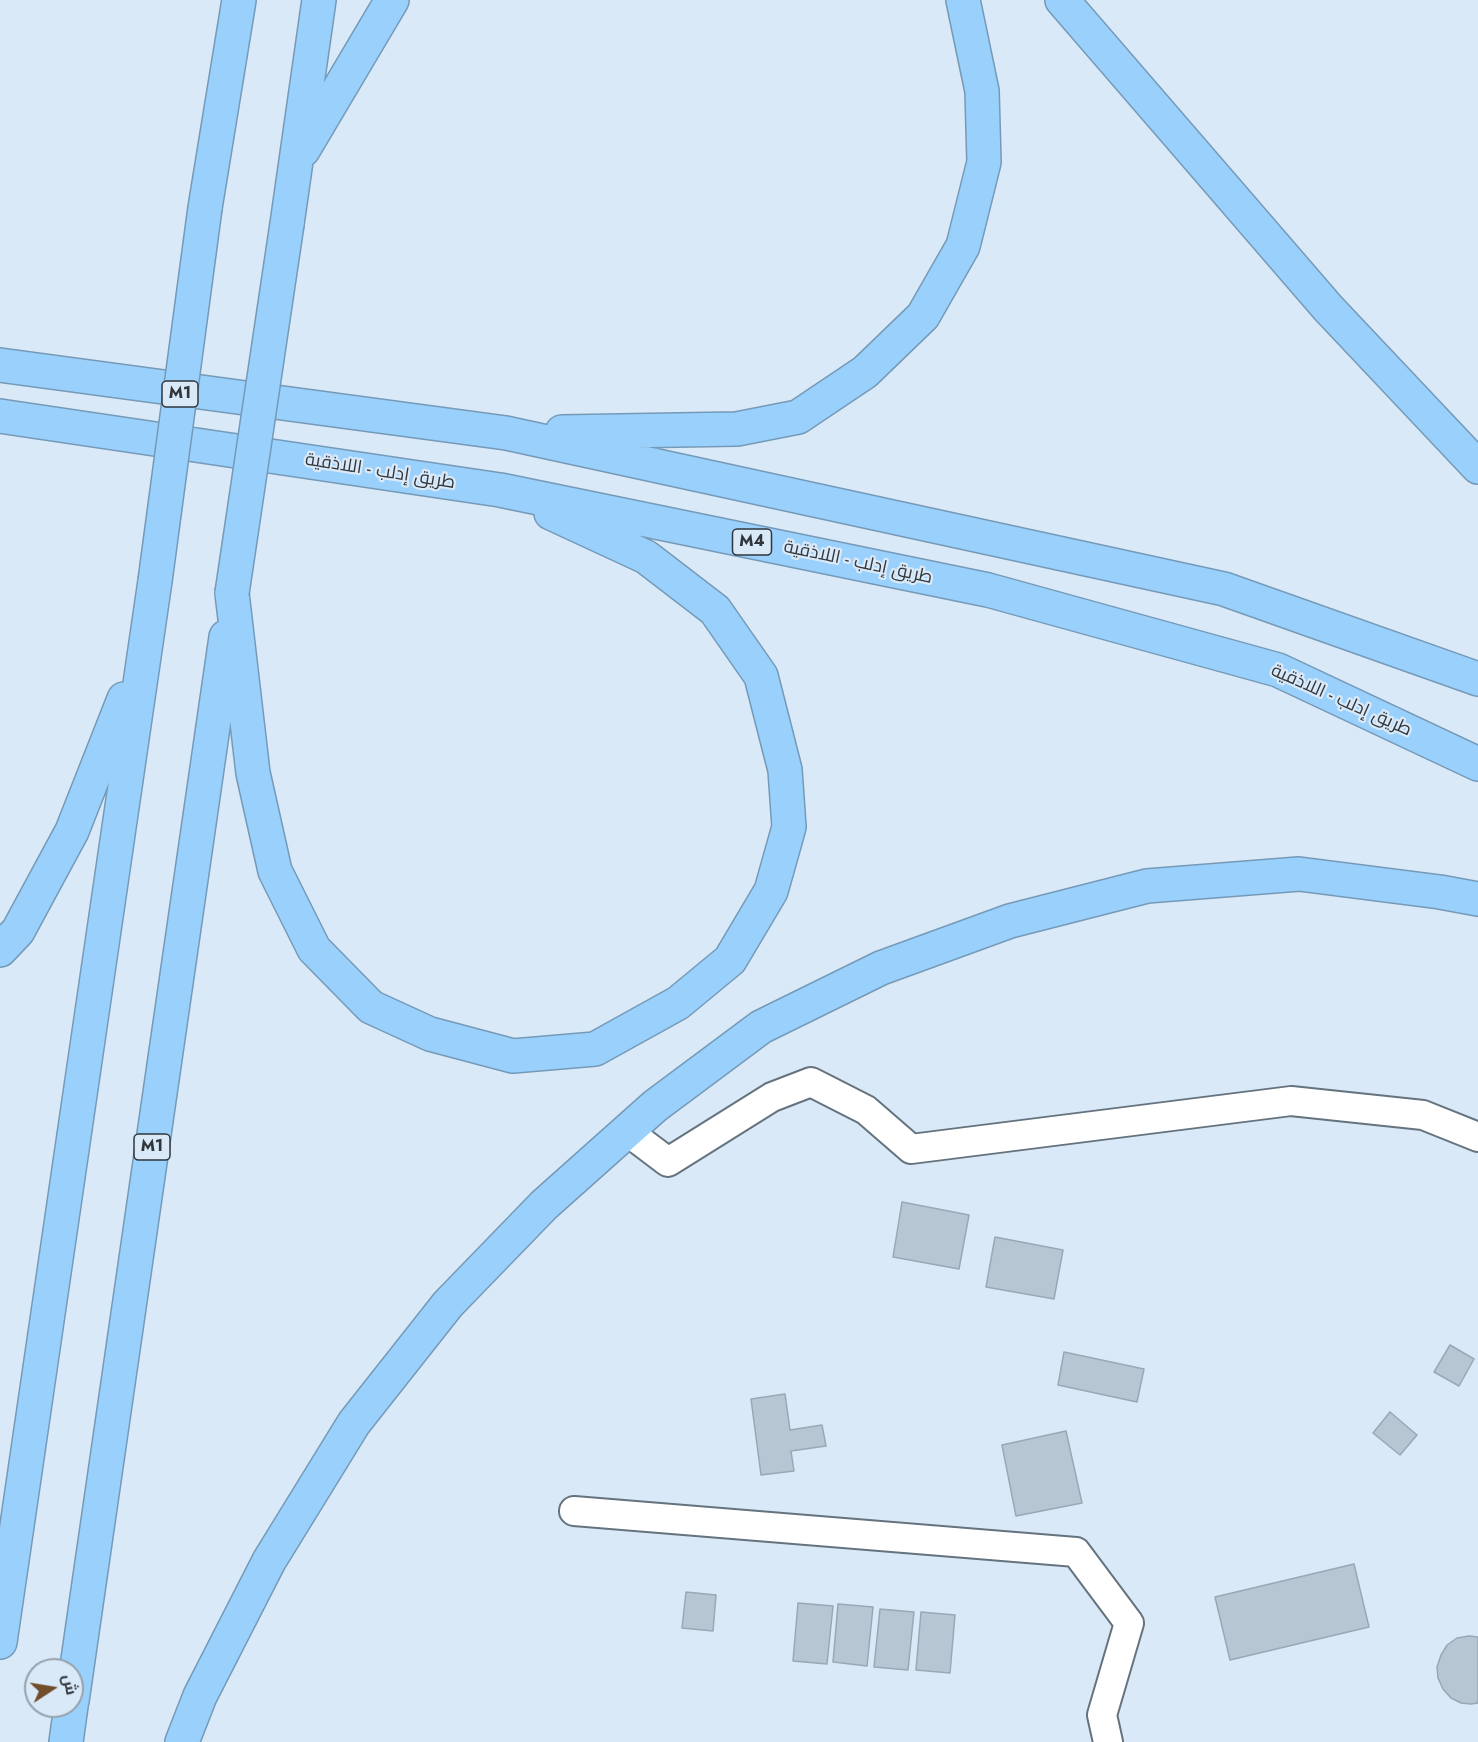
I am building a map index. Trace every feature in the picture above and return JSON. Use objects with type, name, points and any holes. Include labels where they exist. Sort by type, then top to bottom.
[{"type":"highway","name":"M1","points":[[0,1642],[155,581],[205,208],[239,0]]},
{"type":"highway","name":"M1","points":[[78,1658],[319,0]]},
{"type":"highway","points":[[296,162],[392,0]]},
{"type":"highway","points":[[506,433],[737,429],[798,417],[865,372],[923,316],[963,246],[984,162],[982,91],[963,0]]},
{"type":"highway","points":[[1062,0],[1328,308],[1478,467]]},
{"type":"highway","points":[[0,365],[506,433],[1224,589],[1478,679]]},
{"type":"highway","name":"طريق إدلب - اللاذقية","points":[[0,416],[500,490],[988,590],[1278,670],[1478,764]]},
{"type":"highway","points":[[0,423],[58,423]]},
{"type":"highway","points":[[232,593],[253,773],[275,871],[314,949],[371,1007],[430,1034],[513,1056],[595,1049],[678,1004],[730,960],[771,891],[789,827],[785,770],[761,676],[715,610],[646,557],[500,490]]},
{"type":"highway","points":[[0,950],[18,931],[72,831],[130,685],[155,581]]},
{"type":"highway","points":[[182,1742],[200,1696],[269,1561],[354,1423],[448,1304],[544,1205],[627,1131],[656,1106],[761,1027],[882,968],[1010,921],[1147,886],[1299,874],[1440,892],[1478,900]]},
{"type":"highway","points":[[66,1742],[69,1718]]},
{"type":"street","points":[[627,1131],[668,1162],[772,1097],[811,1082],[866,1110],[911,1149],[1291,1101],[1423,1115],[1478,1137]]},
{"type":"street","points":[[574,1511],[1076,1552],[1129,1623],[1102,1715],[1108,1742]]},
{"type":"building","points":[[902,1202],[969,1215],[959,1269],[893,1257]]},
{"type":"building","points":[[995,1237],[1063,1250],[1054,1299],[986,1287]]},
{"type":"building","points":[[1450,1345],[1474,1359],[1459,1386],[1434,1372]]},
{"type":"building","points":[[1064,1352],[1144,1369],[1137,1402],[1058,1385]]},
{"type":"building","points":[[785,1394],[790,1430],[822,1425],[826,1446],[791,1451],[794,1471],[761,1475],[751,1399]]},
{"type":"building","points":[[1390,1412],[1417,1435],[1400,1455],[1373,1433]]},
{"type":"building","points":[[1066,1431],[1082,1503],[1016,1516],[1002,1445]]},
{"type":"building","points":[[1354,1564],[1369,1627],[1230,1660],[1215,1597]]},
{"type":"building","points":[[686,1592],[716,1595],[713,1631],[682,1628]]},
{"type":"building","points":[[798,1603],[833,1606],[827,1664],[793,1661]]},
{"type":"building","points":[[838,1604],[873,1607],[867,1666],[833,1662]]},
{"type":"building","points":[[880,1609],[914,1612],[908,1670],[874,1667]]},
{"type":"building","points":[[921,1612],[955,1615],[950,1673],[916,1670]]},
{"type":"building","points":[[1478,1637],[1478,1703],[1471,1704],[1461,1703],[1451,1698],[1443,1689],[1438,1678],[1437,1667],[1447,1645],[1457,1638]]}]
